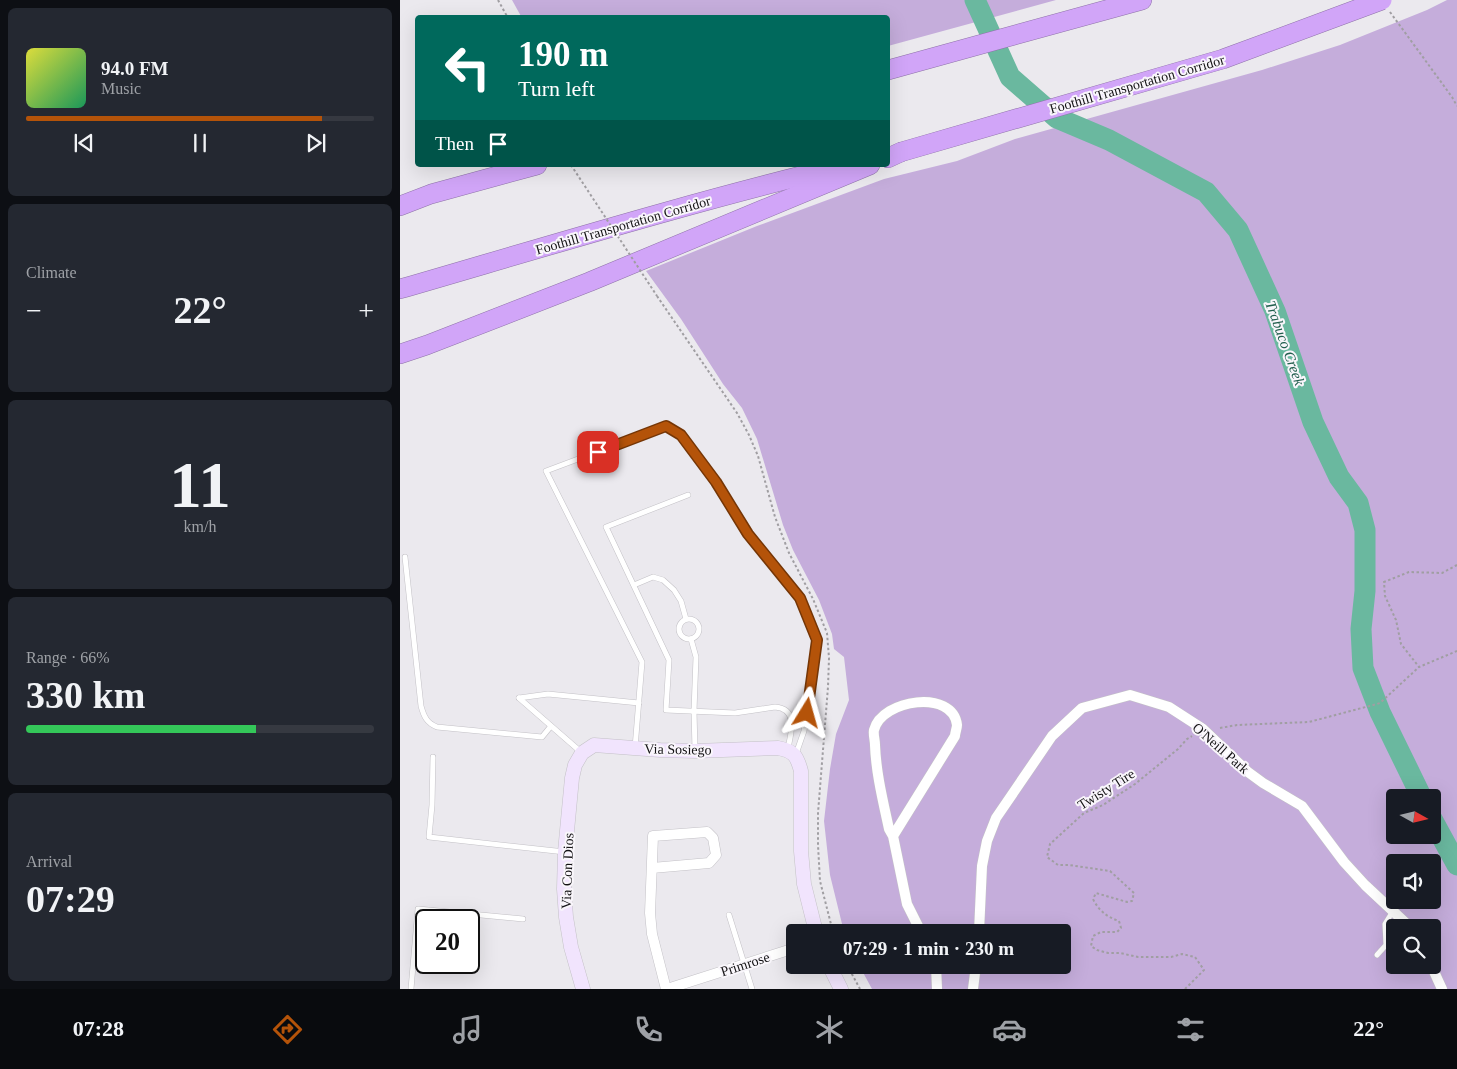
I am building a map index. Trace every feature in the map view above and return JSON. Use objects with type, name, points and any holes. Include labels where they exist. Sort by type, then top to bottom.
[{"type":"highway","points":[[890,69],[1142,0]]},
{"type":"highway","name":"Foothill Transportation Corridor","points":[[892,155],[1223,59],[1384,4]]},
{"type":"highway","points":[[400,206],[431,194],[530,167]]},
{"type":"highway","name":"Foothill Transportation Corridor","points":[[400,289],[761,185],[838,167]]},
{"type":"highway","points":[[400,354],[589,282],[865,167]]},
{"type":"highway","points":[[400,195],[417,190],[431,194]]},
{"type":"highway","points":[[400,363],[427,345]]},
{"type":"street","name":"O'Neill Park","points":[[979,924],[982,866],[987,841],[996,818],[1052,736],[1082,708],[1130,695],[1169,707],[1204,730],[1248,772],[1302,806],[1344,862],[1365,885],[1401,919]]},
{"type":"street","points":[[893,836],[955,736],[957,725],[953,715],[945,708],[930,702],[913,702],[891,710],[880,718],[874,730],[876,761],[889,829],[893,836],[907,904],[917,924]]},
{"type":"street","name":"Via Sosiego","points":[[582,753],[594,744],[635,749],[787,751]]},
{"type":"street","points":[[787,751],[801,772],[801,851],[804,884],[814,924]]},
{"type":"street","name":"Via Con Dios","points":[[582,753],[575,765],[572,778],[564,889],[566,917],[576,968],[584,989]]},
{"type":"street","points":[[652,868],[709,862],[716,855],[713,838],[707,832],[653,836],[650,913],[651,927],[667,989]]},
{"type":"street","name":"Primrose","points":[[667,989],[786,951]]},
{"type":"street","points":[[834,974],[842,989]]},
{"type":"street","points":[[936,974],[936,989]]},
{"type":"street","points":[[973,989],[975,974]]},
{"type":"street","points":[[1436,974],[1442,989]]},
{"type":"lane","points":[[635,749],[642,662],[546,471],[666,426],[681,435],[716,482],[748,534],[800,598],[817,640],[804,731],[787,751]]},
{"type":"lane","points":[[688,494],[606,527],[669,660],[666,710],[735,713],[780,707],[790,715],[792,724],[787,751]]},
{"type":"lane","points":[[405,557],[421,706],[430,725],[542,737],[550,726]]},
{"type":"lane","points":[[634,585],[653,577],[663,580],[674,590],[681,601],[686,619]]},
{"type":"lane","points":[[686,619],[692,619],[699,626],[697,636],[691,639],[684,638],[680,634],[680,623],[686,619]]},
{"type":"lane","points":[[691,639],[696,657],[695,750]]},
{"type":"lane","points":[[582,753],[519,698],[548,694],[638,703]]},
{"type":"lane","points":[[434,757],[432,805],[428,837],[566,852]]},
{"type":"lane","points":[[411,989],[418,909],[523,919]]},
{"type":"lane","points":[[1377,954],[1386,945],[1385,924],[1393,911]]},
{"type":"lane","points":[[729,916],[752,989]]},
{"type":"path","points":[[498,0],[506,15]]},
{"type":"path","points":[[1384,4],[1457,106]]},
{"type":"path","points":[[572,167],[749,435],[758,456],[778,526],[789,553],[810,592],[827,633],[829,658],[828,687],[818,813],[818,845],[820,880],[831,924]]},
{"type":"path","points":[[1419,667],[1400,644],[1396,620],[1385,596],[1384,582],[1409,572],[1442,573],[1457,565]]},
{"type":"path","points":[[1204,730],[1309,722],[1380,703],[1419,667],[1457,651]]},
{"type":"path","name":"Twisty Tire","points":[[1185,989],[1204,970],[1194,957],[1182,954],[1171,957],[1138,958],[1120,953],[1108,953],[1091,946],[1092,936],[1101,932],[1117,932],[1121,928],[1119,921],[1107,917],[1096,905],[1093,899],[1096,893],[1127,902],[1132,901],[1134,893],[1110,871],[1058,865],[1047,857],[1050,844],[1084,813],[1103,805],[1135,784],[1178,749],[1187,739],[1204,730]]},
{"type":"path","points":[[852,974],[860,989]]},
{"type":"shaded area","points":[[512,0],[1056,0],[890,45],[890,15],[520,15]]},
{"type":"shaded area","points":[[1447,0],[1457,0],[1457,989],[872,989],[864,974],[1071,974],[1071,924],[842,924],[830,875],[824,821],[836,734],[849,700],[844,657],[834,649],[832,634],[819,600],[793,550],[783,525],[757,439],[742,408],[723,384],[681,319],[646,271],[757,226],[884,179],[957,161],[1015,139],[1262,70],[1340,45]]},
{"type":"waterway","name":"Trabuco Creek","points":[[975,0],[1010,77],[1057,118],[1109,140],[1206,192],[1238,230],[1275,311],[1313,422],[1339,477],[1358,503],[1365,530],[1365,591],[1361,629],[1363,668],[1380,712],[1418,789]]},
{"type":"waterway","name":"Trabuco Creek","points":[[1441,836],[1457,865]]},
{"type":"route","points":[[598,452],[666,426],[681,435],[716,482],[748,534],[800,598],[817,640],[807,713]]}]
